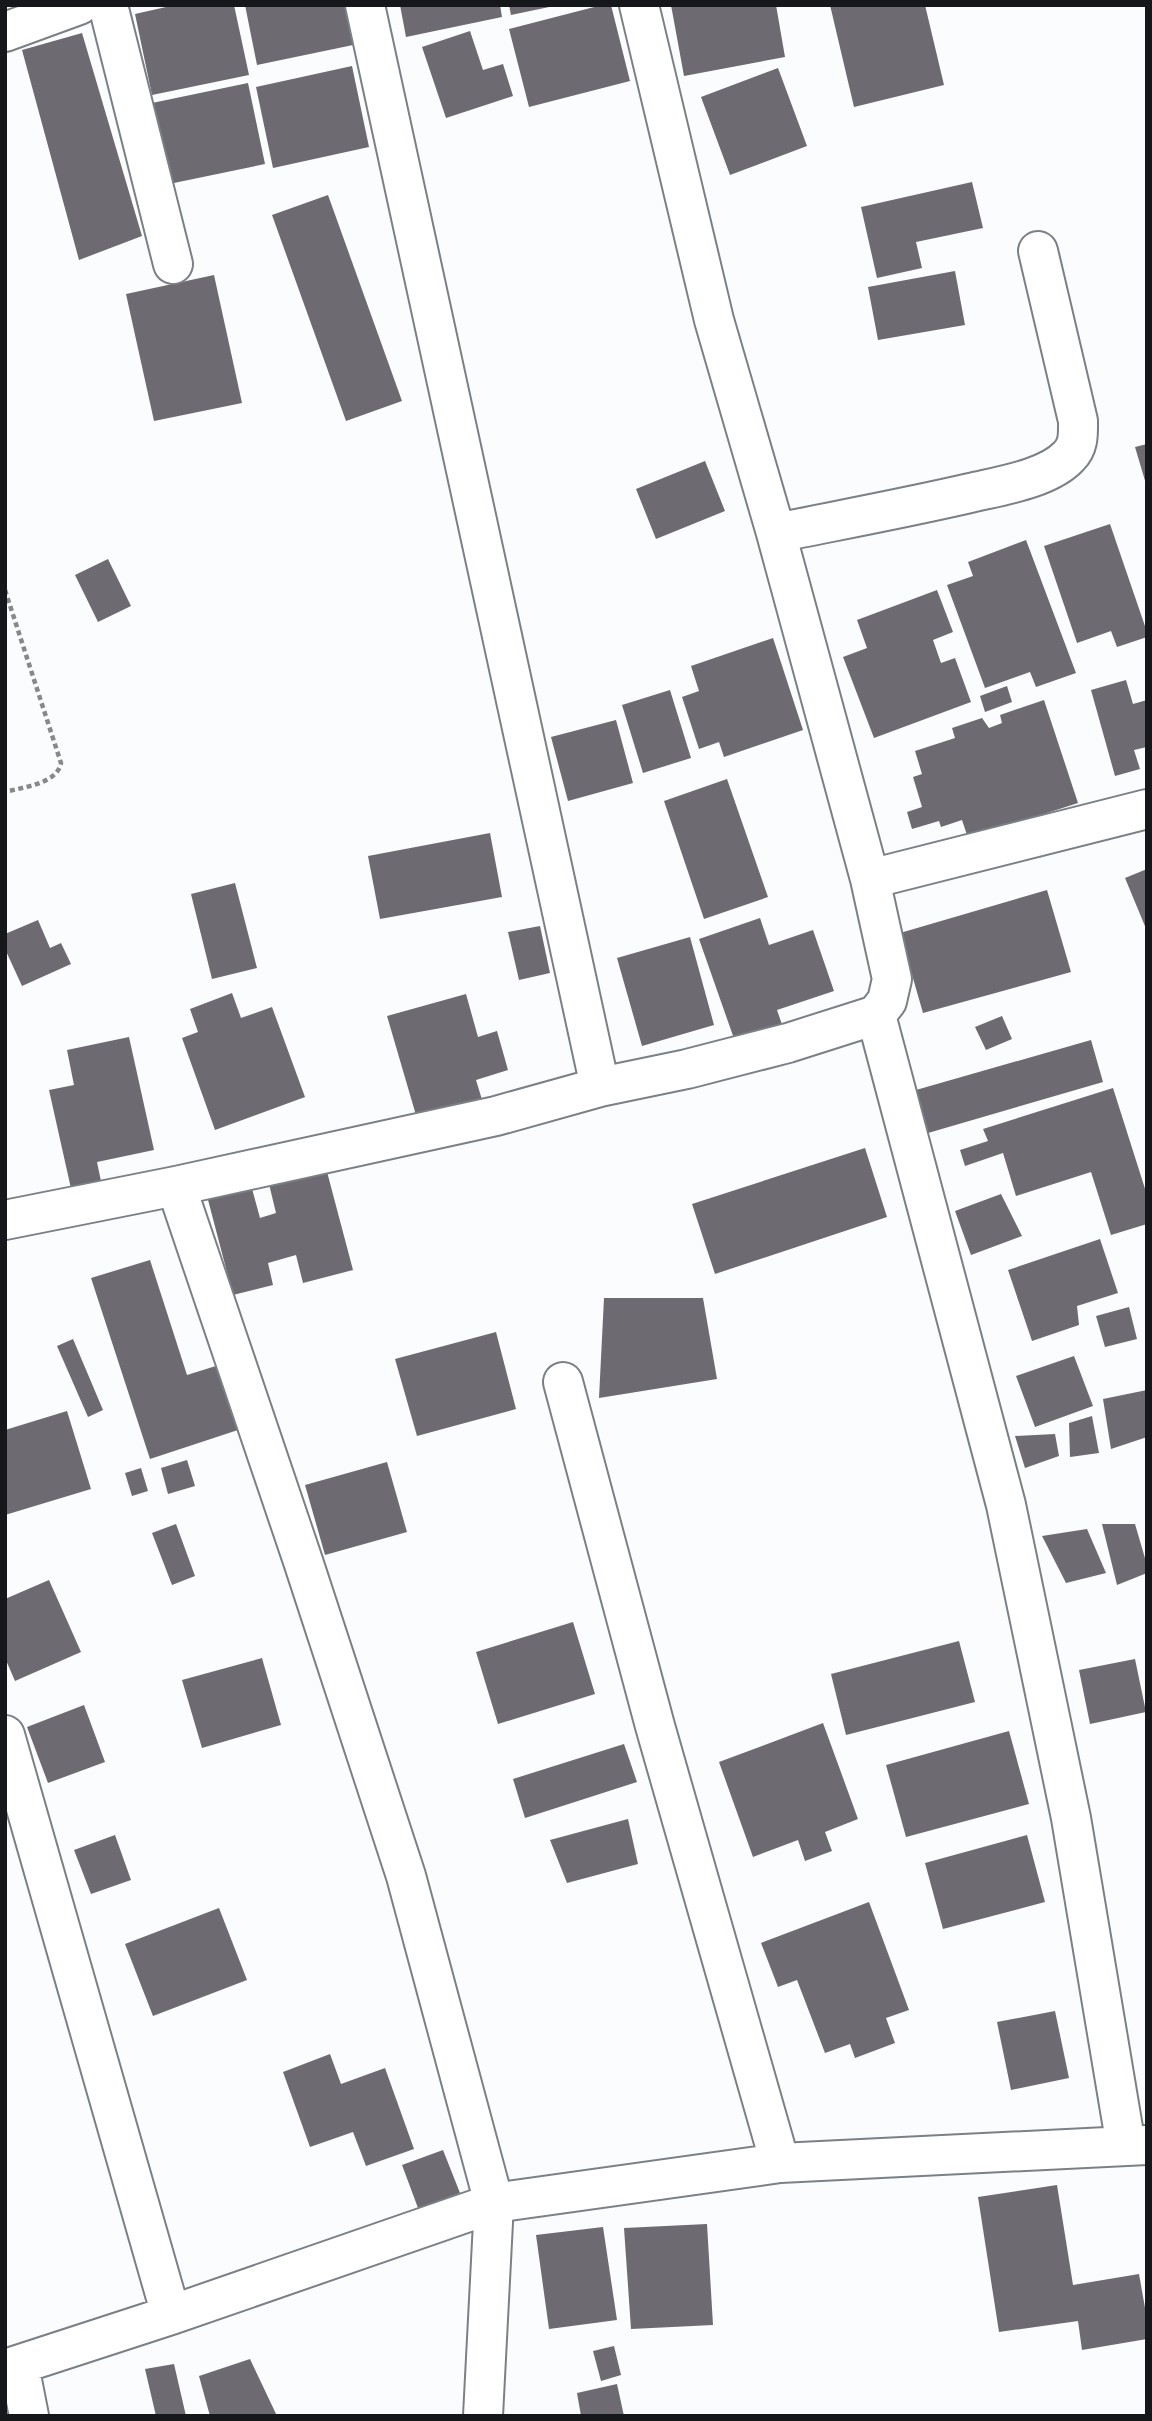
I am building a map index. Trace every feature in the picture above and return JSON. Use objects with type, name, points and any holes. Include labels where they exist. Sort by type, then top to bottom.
[{"type":"street","points":[[5,32],[79,5]]},
{"type":"street","points":[[108,5],[173,264]]},
{"type":"street","points":[[365,5],[600,1087]]},
{"type":"street","points":[[5,1220],[176,1186],[496,1116],[600,1087],[788,1044],[876,1015],[887,1001],[892,979],[870,879],[776,533],[713,320],[639,5]]},
{"type":"street","points":[[776,533],[1019,481],[1051,470],[1070,456],[1077,443],[1078,421],[1038,251]]},
{"type":"street","points":[[870,879],[1147,809]]},
{"type":"street","points":[[29,2416],[12,2367],[172,2315],[494,2203],[780,2163],[1141,2149],[1006,1505],[876,1015]]},
{"type":"street","points":[[176,1186],[406,1876],[494,2203],[484,2416]]},
{"type":"street","points":[[563,1382],[655,1726],[780,2163]]},
{"type":"street","points":[[5,1735],[172,2315]]},
{"type":"path","points":[[5,590],[61,763],[60,769],[53,776],[5,792]]},
{"type":"building","points":[[175,5],[234,5],[249,75],[152,95],[135,14]]},
{"type":"building","points":[[245,5],[345,5],[353,45],[257,65]]},
{"type":"building","points":[[400,5],[500,5],[502,17],[406,37]]},
{"type":"building","points":[[509,5],[553,5],[554,6],[511,15]]},
{"type":"building","points":[[611,5],[630,81],[529,107],[509,29]]},
{"type":"building","points":[[671,5],[776,5],[785,57],[684,76]]},
{"type":"building","points":[[830,5],[925,5],[944,85],[854,107]]},
{"type":"building","points":[[470,31],[483,70],[503,64],[513,96],[446,118],[422,47]]},
{"type":"building","points":[[82,33],[142,236],[79,260],[22,50]]},
{"type":"building","points":[[352,66],[369,147],[273,168],[256,87]]},
{"type":"building","points":[[778,68],[807,146],[730,175],[701,97]]},
{"type":"building","points":[[248,83],[265,164],[169,184],[152,103]]},
{"type":"building","points":[[972,182],[983,228],[916,242],[922,268],[877,278],[861,207]]},
{"type":"building","points":[[328,195],[402,401],[346,421],[272,215]]},
{"type":"building","points":[[955,271],[965,325],[878,340],[868,287]]},
{"type":"building","points":[[214,275],[242,403],[154,421],[126,294]]},
{"type":"building","points":[[1147,444],[1147,484],[1146,484],[1135,447]]},
{"type":"building","points":[[705,461],[725,511],[656,539],[636,489]]},
{"type":"building","points":[[1110,524],[1147,637],[1117,647],[1111,631],[1077,643],[1044,546]]},
{"type":"building","points":[[1026,540],[1076,673],[1036,687],[1030,672],[985,688],[947,585],[973,576],[968,562]]},
{"type":"building","points":[[108,559],[131,606],[98,622],[75,575]]},
{"type":"building","points":[[937,590],[953,632],[933,640],[941,663],[955,658],[971,702],[874,738],[843,657],[867,648],[857,620]]},
{"type":"building","points":[[773,638],[803,730],[724,757],[719,742],[699,749],[682,697],[699,691],[691,666]]},
{"type":"building","points":[[1126,680],[1133,704],[1147,700],[1147,747],[1134,750],[1140,769],[1115,776],[1091,690]]},
{"type":"building","points":[[1007,686],[1012,702],[985,712],[980,696]]},
{"type":"building","points":[[670,690],[691,758],[643,773],[622,705]]},
{"type":"building","points":[[1044,700],[1078,803],[969,841],[962,820],[941,827],[939,821],[912,829],[907,812],[922,807],[913,777],[922,774],[915,751],[955,738],[952,728],[982,718],[989,728],[1002,723],[1000,715]]},
{"type":"building","points":[[616,720],[633,783],[568,801],[551,737]]},
{"type":"building","points":[[727,779],[768,897],[704,919],[664,801]]},
{"type":"building","points":[[490,833],[502,897],[380,919],[368,856]]},
{"type":"building","points":[[1147,869],[1147,931],[1125,878]]},
{"type":"building","points":[[235,883],[257,968],[212,979],[191,894]]},
{"type":"building","points":[[1047,890],[1071,972],[923,1013],[900,933]]},
{"type":"building","points":[[760,918],[769,945],[813,930],[834,991],[777,1010],[785,1033],[738,1050],[699,939]]},
{"type":"building","points":[[38,920],[50,948],[61,943],[71,964],[22,986],[5,949],[5,934]]},
{"type":"building","points":[[540,926],[550,973],[519,980],[508,932]]},
{"type":"building","points":[[690,937],[714,1025],[642,1046],[617,958]]},
{"type":"building","points":[[232,993],[241,1018],[272,1007],[305,1097],[215,1130],[182,1038],[198,1032],[190,1009]]},
{"type":"building","points":[[466,994],[478,1037],[497,1031],[508,1070],[476,1080],[483,1103],[418,1122],[387,1016]]},
{"type":"building","points":[[1002,1016],[1012,1039],[986,1050],[975,1027]]},
{"type":"building","points":[[129,1037],[154,1150],[97,1162],[102,1186],[72,1193],[49,1090],[74,1085],[67,1050]]},
{"type":"building","points":[[1091,1040],[1103,1082],[928,1133],[916,1090]]},
{"type":"building","points":[[1113,1088],[1147,1195],[1147,1224],[1111,1235],[1091,1172],[1016,1196],[1003,1153],[965,1166],[960,1150],[988,1141],[983,1129]]},
{"type":"building","points":[[865,1148],[887,1217],[715,1274],[692,1204]]},
{"type":"building","points":[[326,1168],[353,1270],[303,1283],[296,1255],[268,1263],[273,1285],[233,1295],[207,1196],[251,1185],[260,1218],[276,1213],[269,1184]]},
{"type":"building","points":[[1001,1194],[1022,1236],[971,1255],[955,1211]]},
{"type":"building","points":[[1100,1239],[1118,1293],[1077,1306],[1079,1325],[1032,1341],[1008,1270]]},
{"type":"building","points":[[150,1260],[187,1375],[219,1365],[241,1429],[150,1459],[91,1278]]},
{"type":"building","points":[[604,1298],[703,1298],[717,1379],[599,1398]]},
{"type":"building","points":[[1129,1307],[1137,1339],[1105,1347],[1096,1316]]},
{"type":"building","points":[[496,1332],[516,1409],[417,1436],[395,1359]]},
{"type":"building","points":[[73,1339],[103,1410],[88,1417],[57,1346]]},
{"type":"building","points":[[1074,1356],[1093,1406],[1035,1427],[1016,1376]]},
{"type":"building","points":[[1147,1390],[1147,1437],[1111,1449],[1103,1399]]},
{"type":"building","points":[[67,1411],[91,1489],[5,1515],[5,1430]]},
{"type":"building","points":[[1092,1416],[1099,1453],[1070,1457],[1069,1423]]},
{"type":"building","points":[[1055,1434],[1059,1456],[1025,1468],[1015,1436]]},
{"type":"building","points":[[187,1460],[195,1486],[168,1494],[161,1468]]},
{"type":"building","points":[[387,1462],[407,1532],[325,1555],[305,1485]]},
{"type":"building","points":[[141,1468],[148,1491],[132,1496],[125,1473]]},
{"type":"building","points":[[176,1524],[195,1576],[172,1585],[152,1533]]},
{"type":"building","points":[[1102,1524],[1135,1524],[1147,1573],[1117,1585]]},
{"type":"building","points":[[1087,1529],[1106,1573],[1066,1583],[1042,1536]]},
{"type":"building","points":[[49,1580],[81,1652],[15,1681],[5,1658],[5,1599]]},
{"type":"building","points":[[573,1622],[595,1694],[498,1724],[476,1652]]},
{"type":"building","points":[[959,1641],[975,1702],[846,1735],[831,1674]]},
{"type":"building","points":[[262,1658],[281,1725],[202,1748],[182,1680]]},
{"type":"building","points":[[1135,1659],[1146,1712],[1090,1724],[1079,1670]]},
{"type":"building","points":[[84,1705],[105,1762],[48,1783],[27,1727]]},
{"type":"building","points":[[823,1723],[858,1819],[825,1832],[832,1851],[805,1861],[798,1840],[753,1857],[719,1762]]},
{"type":"building","points":[[1009,1731],[1029,1804],[906,1837],[886,1765]]},
{"type":"building","points":[[624,1744],[637,1782],[525,1818],[513,1779]]},
{"type":"building","points":[[628,1819],[638,1864],[567,1883],[550,1840]]},
{"type":"building","points":[[115,1835],[131,1880],[91,1894],[74,1850]]},
{"type":"building","points":[[1027,1835],[1045,1902],[943,1929],[925,1863]]},
{"type":"building","points":[[869,1902],[909,2010],[886,2018],[895,2043],[855,2058],[850,2044],[825,2053],[797,1980],[778,1987],[761,1943]]},
{"type":"building","points":[[219,1908],[247,1980],[153,2016],[125,1944]]},
{"type":"building","points":[[1055,2011],[1069,2078],[1011,2090],[997,2022]]},
{"type":"building","points":[[330,2054],[341,2084],[385,2068],[414,2149],[366,2166],[353,2132],[310,2147],[283,2072]]},
{"type":"building","points":[[443,2150],[460,2193],[418,2208],[402,2165]]},
{"type":"building","points":[[1057,2185],[1073,2285],[1139,2274],[1147,2319],[1147,2339],[1082,2350],[1078,2321],[999,2332],[978,2197]]},
{"type":"building","points":[[707,2224],[713,2325],[631,2329],[624,2228]]},
{"type":"building","points":[[603,2227],[617,2320],[549,2329],[536,2235]]},
{"type":"building","points":[[614,2346],[621,2375],[601,2381],[593,2351]]},
{"type":"building","points":[[250,2359],[277,2416],[210,2416],[199,2376]]},
{"type":"building","points":[[174,2364],[186,2416],[156,2416],[145,2369]]},
{"type":"building","points":[[617,2384],[624,2416],[581,2416],[577,2393]]}]
